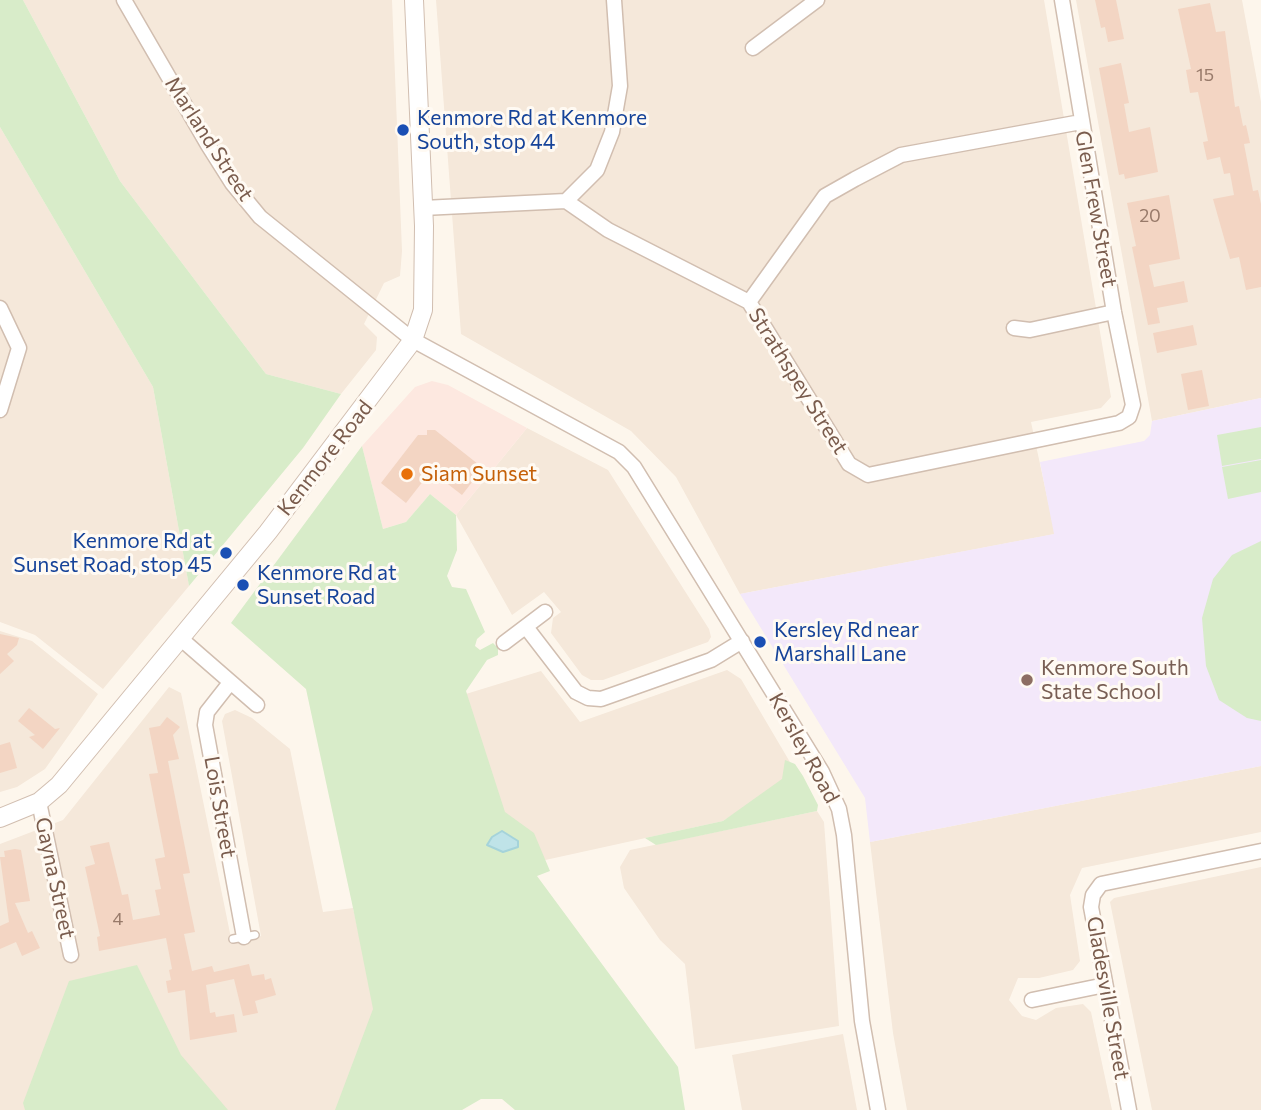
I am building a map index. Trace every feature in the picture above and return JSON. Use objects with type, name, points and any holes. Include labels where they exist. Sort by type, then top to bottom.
[{"type":"street","name":"Marland Street","points":[[124,0],[208,145],[232,183],[260,216],[413,340]]},
{"type":"street","name":"Kenmore Road","points":[[0,818],[39,802],[59,785],[276,522],[413,340],[423,310],[423,208],[414,0]]},
{"type":"street","points":[[423,208],[566,201],[597,170],[612,132],[620,86],[614,0]]},
{"type":"street","points":[[753,48],[817,0]]},
{"type":"street","name":"Glen Frew Street","points":[[1062,0],[1114,312],[1133,405],[1129,417]]},
{"type":"street","points":[[749,302],[825,196],[855,179],[901,155],[1081,122]]},
{"type":"street","name":"Strathspey Street","points":[[566,201],[608,230],[749,302],[849,464],[868,475],[1119,423],[1129,417]]},
{"type":"street","points":[[0,308],[19,348],[0,410]]},
{"type":"street","points":[[1014,328],[1030,330],[1114,312]]},
{"type":"street","name":"Kersley Road","points":[[413,340],[619,452],[634,467],[822,772],[838,809],[844,835],[862,1021],[878,1110]]},
{"type":"street","points":[[504,643],[545,612]]},
{"type":"street","points":[[526,627],[576,692],[587,698],[601,699],[711,660],[742,641]]},
{"type":"street","points":[[180,638],[229,684],[257,705]]},
{"type":"street","name":"Lois Street","points":[[229,684],[207,712],[205,725],[244,937]]},
{"type":"street","name":"Gayna Street","points":[[39,802],[71,955]]},
{"type":"street","name":"Gladesville Street","points":[[1129,1110],[1091,907],[1093,895],[1101,884],[1261,851]]},
{"type":"street","points":[[1032,1000],[1105,985]]},
{"type":"shaded area","points":[[23,0],[392,0],[402,251],[400,276],[384,283],[364,324],[377,337],[376,350],[341,394],[266,374],[120,181]]},
{"type":"shaded area","points":[[436,0],[1044,0],[1111,397],[1101,408],[1031,422],[1055,534],[740,594],[676,477],[631,431],[461,334]]},
{"type":"shaded area","points":[[1076,0],[1242,0],[1261,102],[1261,398],[1152,421]]},
{"type":"shaded area","points":[[0,127],[153,387],[189,586],[103,689],[35,635],[0,622]]},
{"type":"shaded area","points":[[432,381],[448,385],[527,428],[456,515],[430,494],[406,522],[383,529],[362,446],[415,387]]},
{"type":"shaded area","name":"Kenmore South State School","points":[[1261,398],[1261,766],[870,842],[865,798],[740,594],[1054,534],[1040,462],[1144,441],[1150,435],[1152,421]]},
{"type":"shaded area","points":[[527,428],[608,470],[709,629],[711,637],[708,642],[603,680],[591,680],[582,675],[551,633],[553,618],[561,612],[544,592],[512,615],[456,515]]},
{"type":"shaded area","points":[[0,631],[32,641],[98,694],[45,769],[17,787],[0,792]]},
{"type":"shaded area","points":[[727,670],[741,679],[797,774],[723,821],[518,866],[456,697],[541,671],[580,722]]},
{"type":"shaded area","points":[[169,687],[181,693],[232,943],[261,936],[222,721],[225,714],[235,710],[252,718],[290,749],[323,912],[353,908],[397,1110],[0,1110],[0,844],[63,820]]},
{"type":"shaded area","points":[[1261,766],[1261,832],[1082,868],[1070,895],[1080,961],[1073,970],[1039,978],[1018,978],[1009,1000],[1022,1016],[1036,1020],[1056,1008],[1083,1004],[1091,1012],[1112,1110],[907,1110],[893,1033],[870,842]]},
{"type":"shaded area","points":[[817,811],[824,822],[839,1026],[695,1049],[685,964],[660,940],[624,888],[620,867],[630,850]]},
{"type":"shaded area","points":[[1261,867],[1261,1110],[1152,1110],[1110,902],[1114,898]]},
{"type":"shaded area","points":[[843,1034],[857,1110],[742,1110],[732,1055]]},
{"type":"green space","points":[[0,0],[23,0],[120,181],[266,374],[341,394],[303,448],[189,586],[153,387],[0,127]]},
{"type":"green space","points":[[1261,427],[1261,459],[1222,466],[1217,435]]},
{"type":"green space","points":[[362,446],[383,529],[406,522],[430,494],[456,515],[457,550],[447,576],[452,587],[466,589],[485,632],[477,639],[475,646],[480,650],[493,643],[498,648],[498,655],[487,660],[466,691],[505,812],[534,833],[550,871],[537,876],[678,1067],[685,1110],[515,1110],[502,1099],[481,1099],[462,1110],[335,1110],[373,1009],[353,908],[306,689],[231,623]]},
{"type":"green space","points":[[1261,460],[1261,492],[1228,499],[1222,467]]},
{"type":"green space","points":[[1261,541],[1261,721],[1247,718],[1219,700],[1206,666],[1202,618],[1213,579],[1232,555]]},
{"type":"green space","points":[[785,760],[795,764],[803,776],[818,805],[817,811],[656,845],[645,838],[723,821],[782,779]]},
{"type":"green space","points":[[137,965],[181,1055],[228,1110],[25,1110],[23,1103],[69,981]]},
{"type":"water","points":[[502,831],[518,841],[518,847],[503,852],[487,845],[492,837]]},
{"type":"building","points":[[1095,0],[1116,0],[1124,39],[1108,42],[1105,27],[1101,28]]},
{"type":"building","points":[[1210,3],[1216,32],[1225,31],[1235,107],[1239,106],[1243,126],[1246,125],[1250,143],[1244,144],[1253,191],[1258,190],[1261,204],[1261,287],[1246,290],[1239,257],[1230,259],[1213,199],[1234,195],[1230,173],[1224,174],[1220,157],[1207,160],[1203,142],[1208,141],[1198,92],[1190,93],[1186,70],[1191,69],[1178,9]]},
{"type":"building","points":[[1121,63],[1129,103],[1124,104],[1129,132],[1150,127],[1158,172],[1125,179],[1124,174],[1119,175],[1099,68]]},
{"type":"building","points":[[1169,195],[1180,259],[1149,265],[1154,287],[1184,281],[1188,302],[1157,308],[1160,323],[1148,325],[1132,247],[1136,246],[1127,203]]},
{"type":"building","points":[[1193,325],[1197,345],[1157,353],[1153,333]]},
{"type":"building","points":[[1202,370],[1209,406],[1188,410],[1181,374]]},
{"type":"building","points":[[427,430],[435,430],[483,468],[462,495],[431,471],[406,503],[381,483],[418,435],[427,435]]},
{"type":"building","points":[[0,634],[19,638],[17,645],[7,654],[14,661],[0,674]]},
{"type":"building","points":[[29,708],[55,729],[60,728],[43,749],[29,737],[35,735],[18,721]]},
{"type":"building","points":[[167,717],[180,727],[173,735],[179,759],[168,761],[190,873],[183,874],[195,932],[184,934],[192,971],[212,966],[214,972],[249,964],[252,976],[264,974],[265,980],[271,978],[276,995],[255,1001],[258,1013],[243,1016],[234,979],[206,985],[210,1013],[215,1012],[216,1017],[234,1014],[237,1032],[190,1040],[185,990],[168,993],[166,981],[171,980],[169,970],[172,969],[166,938],[99,951],[97,937],[100,936],[85,867],[95,864],[90,846],[109,842],[122,895],[128,894],[133,920],[160,915],[155,890],[161,889],[155,859],[165,857],[149,774],[158,773],[149,728],[160,726]]},
{"type":"building","points":[[10,742],[17,768],[0,773],[0,745]]},
{"type":"building","points":[[21,850],[30,901],[15,903],[28,933],[32,931],[40,948],[22,956],[16,942],[0,949],[0,926],[9,922],[0,857],[5,857],[4,851]]},
{"type":"place","name":"Kenmore Rd at Kenmore South, stop 44","points":[[403,130]]},
{"type":"place","name":"Siam Sunset","points":[[407,474]]},
{"type":"place","name":"Kenmore Rd at Sunset Road, stop 45","points":[[226,553]]},
{"type":"place","name":"Kenmore Rd at Sunset Road","points":[[243,585]]},
{"type":"place","name":"Kersley Rd near Marshall Lane","points":[[760,642]]},
{"type":"place","name":"Kenmore South State School","points":[[1027,680]]}]
